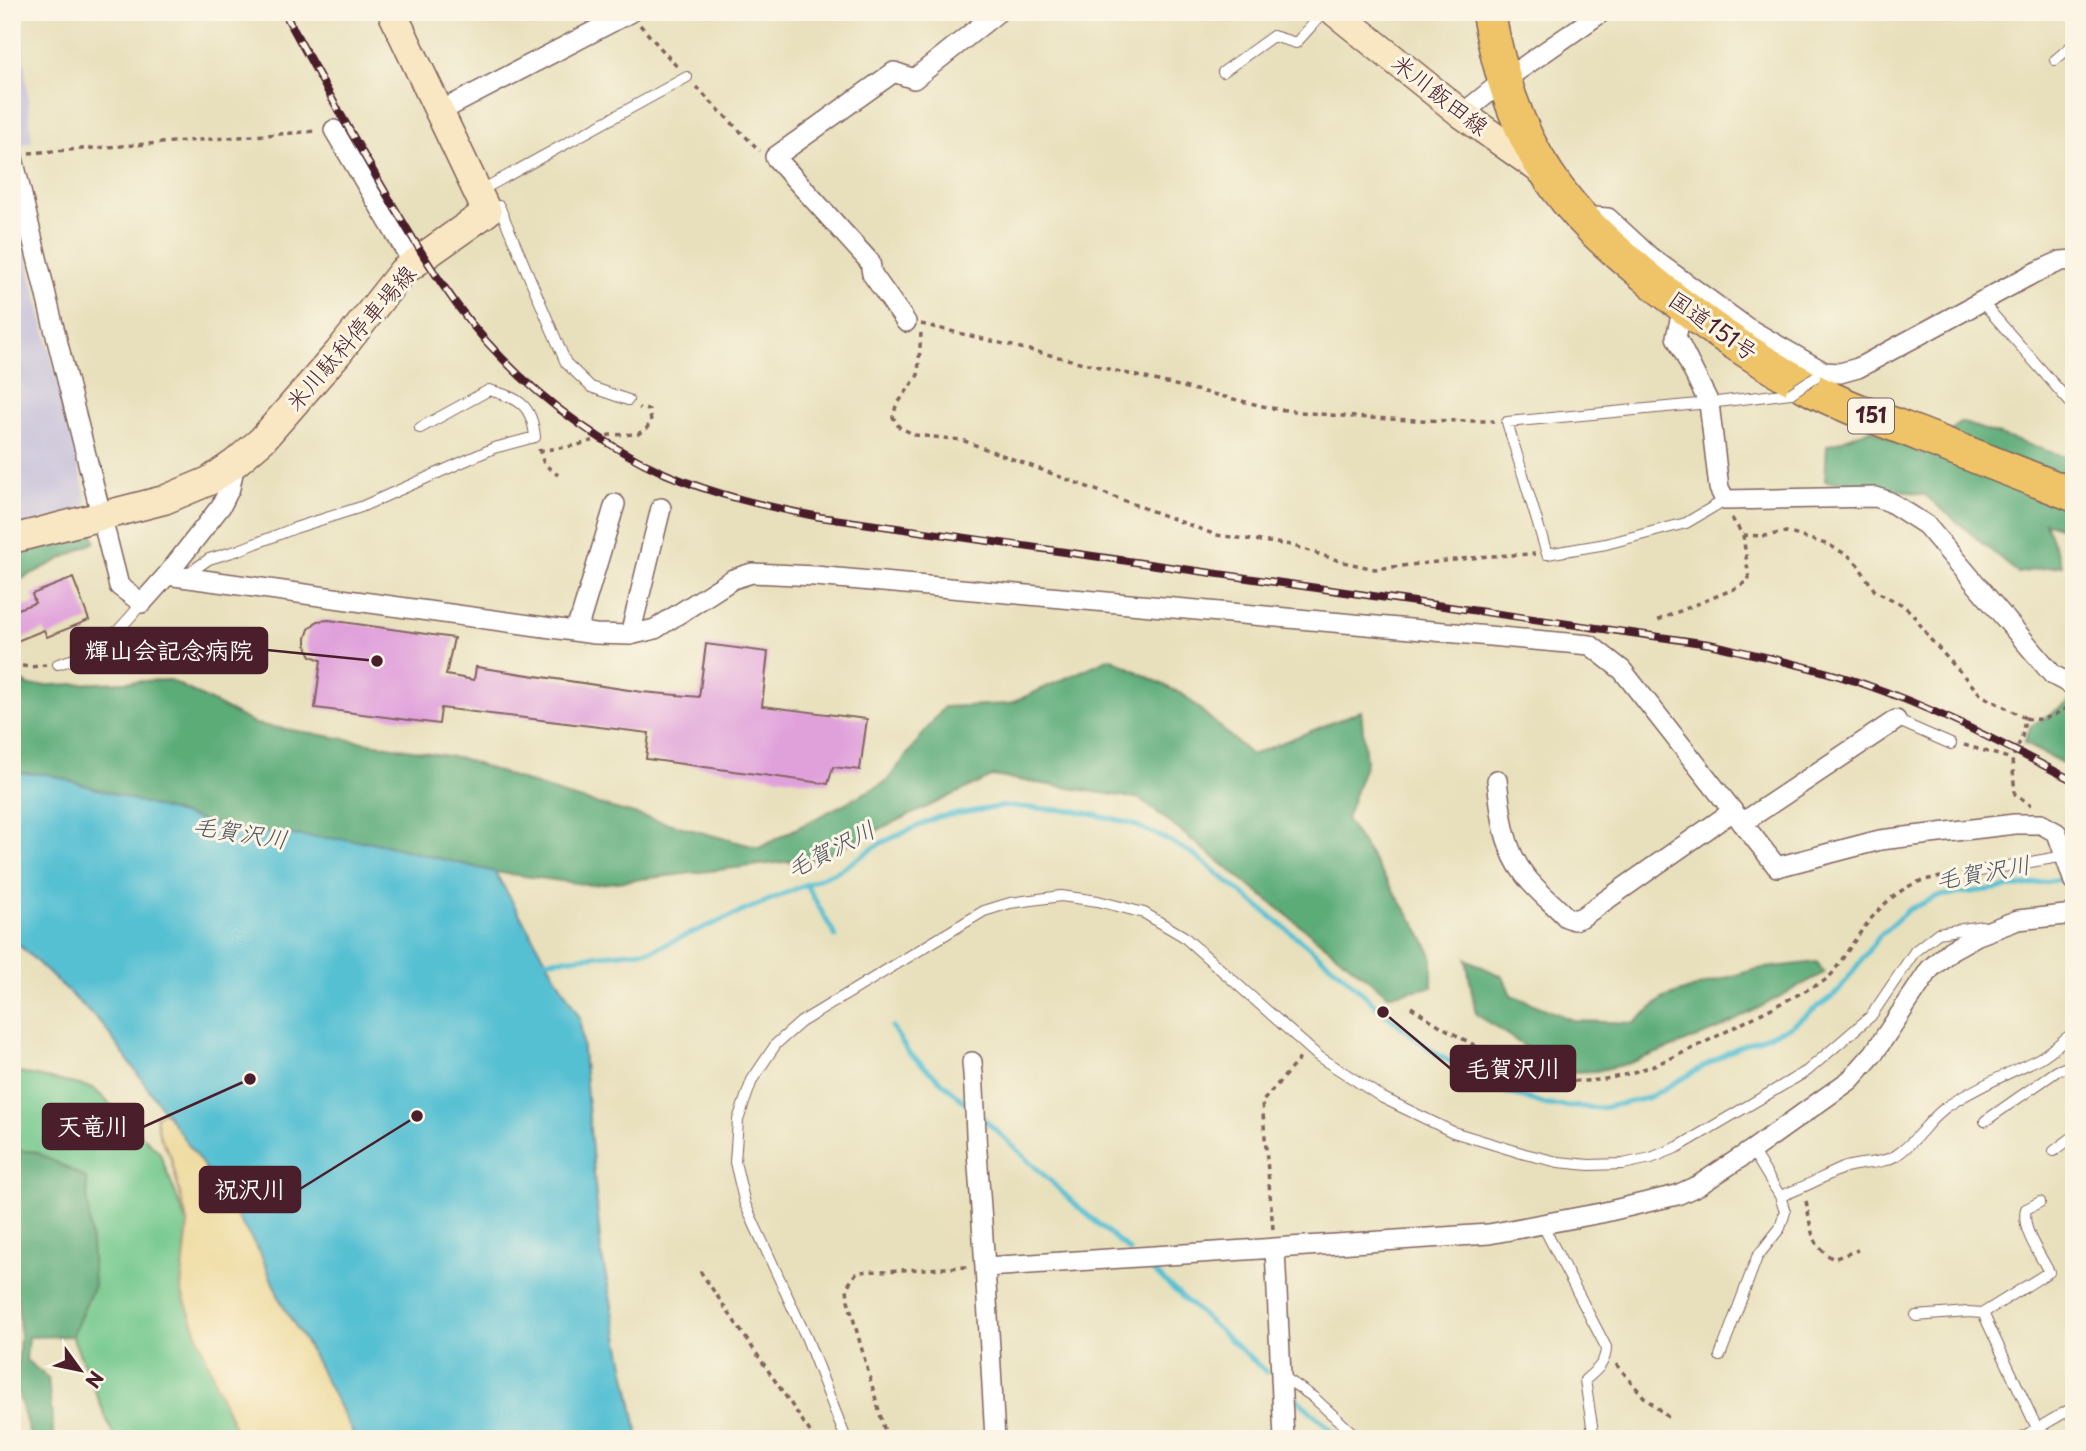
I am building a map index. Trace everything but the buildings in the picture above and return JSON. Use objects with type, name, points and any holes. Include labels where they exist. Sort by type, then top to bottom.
[{"type":"highway","name":"国道151号","points":[[1488,12],[1503,81],[1527,138],[1547,175],[1580,216],[1613,249],[1683,308],[1813,390],[1851,408],[2074,495]]},
{"type":"main road","points":[[392,12],[482,202]]},
{"type":"main road","name":"米川飯田線","points":[[1335,12],[1462,114],[1547,175]]},
{"type":"main road","name":"米川駄科停車場線","points":[[12,539],[164,500],[209,481],[235,463],[262,440],[338,353],[402,272],[482,202]]},
{"type":"street","points":[[906,322],[876,281],[870,262],[775,157],[894,72],[914,79],[998,12]]},
{"type":"street","points":[[1462,114],[1503,81],[1602,12]]},
{"type":"street","points":[[439,112],[630,13]]},
{"type":"street","points":[[334,130],[413,263]]},
{"type":"street","points":[[13,154],[119,586],[142,603],[175,576],[221,506],[230,488],[235,463]]},
{"type":"street","points":[[1580,216],[1608,218],[1650,257],[1746,327],[1820,374],[1840,373],[1858,368],[2034,273],[2062,261],[2074,260]]},
{"type":"street","points":[[1683,308],[1676,337],[1709,403],[1719,488],[1725,500],[1876,497],[1891,502],[1926,525],[2053,675],[2074,686]]},
{"type":"street","points":[[573,631],[581,617],[615,504]]},
{"type":"street","points":[[630,635],[661,508]]},
{"type":"street","points":[[175,576],[573,631],[630,635],[655,629],[733,579],[752,573],[815,576],[1590,645],[1622,670],[1777,867],[1880,841],[2014,824],[2041,824],[2057,833],[2074,882]]},
{"type":"street","points":[[1497,780],[1504,833],[1514,858],[1524,874],[1566,917],[1574,920],[1896,720]]},
{"type":"street","points":[[986,1267],[1489,1234],[1601,1213],[1677,1195],[1699,1185],[1752,1150],[1850,1080],[1861,1069],[1930,970],[1951,950],[1978,935],[2018,920],[2074,914]]},
{"type":"street","points":[[972,1062],[995,1439]]},
{"type":"street","points":[[1275,1249],[1284,1439]]},
{"type":"lane","points":[[1223,72],[1273,36],[1296,43],[1325,12]]},
{"type":"lane","points":[[2055,60],[2074,44]]},
{"type":"lane","points":[[482,202],[687,77]]},
{"type":"lane","points":[[12,145],[13,154]]},
{"type":"lane","points":[[482,202],[499,206],[566,363],[591,387],[628,400]]},
{"type":"lane","points":[[1981,300],[2074,407]]},
{"type":"lane","points":[[1725,500],[1686,523],[1606,544],[1548,554],[1507,422],[1791,393],[1820,374]]},
{"type":"lane","points":[[175,576],[209,559],[361,507],[494,448],[535,437],[534,422],[528,410],[514,397],[489,390],[420,428]]},
{"type":"lane","points":[[58,664],[79,658],[103,646],[142,603]]},
{"type":"lane","points":[[1896,720],[1951,744]]},
{"type":"lane","points":[[1968,873],[2066,859]]},
{"type":"lane","points":[[846,1439],[807,1339],[745,1204],[735,1162],[738,1120],[752,1080],[776,1044],[801,1022],[984,911],[1010,903],[1061,896],[1098,901],[1144,913],[1183,936],[1318,1056],[1383,1098],[1453,1132],[1558,1162],[1589,1165],[1623,1164],[1651,1158],[1678,1147],[1807,1071],[1871,1016],[1916,951],[1938,933],[2018,920]]},
{"type":"lane","points":[[1780,1196],[1804,1188],[1846,1167],[1866,1165],[1894,1157],[1953,1102],[2028,1062],[2041,1058],[2074,1032]]},
{"type":"lane","points":[[1985,1121],[2057,1071],[2074,1064]]},
{"type":"lane","points":[[2054,1151],[2074,1136]]},
{"type":"lane","points":[[1720,1356],[1757,1257],[1780,1228],[1785,1212],[1780,1196],[1752,1150]]},
{"type":"lane","points":[[1916,1316],[1983,1313],[2049,1272],[2024,1217],[2026,1209],[2040,1202]]},
{"type":"lane","points":[[1541,1223],[1606,1347],[1606,1356],[1601,1366],[1585,1380],[1594,1439]]},
{"type":"lane","points":[[1983,1313],[2042,1439]]},
{"type":"lane","points":[[1280,1374],[1359,1439]]},
{"type":"lane","points":[[2019,1439],[2074,1407]]},
{"type":"path","points":[[630,13],[687,77],[764,155],[775,157]]},
{"type":"path","points":[[13,154],[334,130]]},
{"type":"path","points":[[906,322],[926,324],[1271,408],[1314,415],[1387,420],[1507,422]]},
{"type":"path","points":[[926,324],[921,333],[918,375],[897,406],[893,417],[899,427],[915,435],[962,440],[1216,535],[1292,545],[1343,562],[1375,569],[1489,556],[1548,554]]},
{"type":"path","points":[[539,451],[578,445],[610,435],[638,434],[647,428],[651,421],[649,410]]},
{"type":"path","points":[[535,437],[544,464],[558,474]]},
{"type":"path","points":[[1658,620],[1739,587],[1749,579],[1743,536],[1728,513],[1701,521],[1700,515]]},
{"type":"path","points":[[1743,536],[1786,532],[1829,545],[1849,556],[1875,592],[1901,604],[1912,613],[1931,640],[1982,695],[2025,718],[2047,719],[2074,703]]},
{"type":"path","points":[[12,665],[31,667],[58,664]]},
{"type":"path","points":[[2025,718],[2022,737],[2012,760],[2015,794],[2033,805]]},
{"type":"path","points":[[1951,744],[1962,744],[2012,760]]},
{"type":"path","points":[[1411,1007],[1478,1047],[1515,1064],[1564,1080],[1595,1080],[1631,1073],[1672,1059],[1824,981],[1832,974],[1878,909],[1898,893],[1919,881],[1968,873]]},
{"type":"path","points":[[1275,1249],[1262,1102],[1309,1048]]},
{"type":"path","points":[[1804,1188],[1812,1238],[1821,1251],[1833,1259],[1858,1251]]},
{"type":"path","points":[[887,1439],[848,1300],[847,1287],[857,1272],[986,1267]]},
{"type":"path","points":[[699,1271],[815,1439]]},
{"type":"path","points":[[12,1309],[12,1319]]},
{"type":"path","points":[[1606,1347],[1628,1380],[1668,1418]]},
{"type":"shaded area","points":[[12,12],[20,12],[32,142],[12,146]]},
{"type":"shaded area","points":[[12,195],[87,501],[82,511],[12,529]]},
{"type":"green space","points":[[1961,422],[2074,460],[2074,532],[2045,522],[2062,565],[2018,573],[1925,495],[1885,487],[1825,481],[1827,446],[1871,429],[1924,454]]},
{"type":"green space","points":[[93,534],[95,542],[21,579],[12,600],[12,551]]},
{"type":"green space","points":[[1110,658],[1184,695],[1251,755],[1361,711],[1366,762],[1346,819],[1416,925],[1432,955],[1432,987],[1388,995],[1140,799],[993,776],[818,858],[591,885],[495,872],[372,842],[234,830],[47,774],[12,773],[12,675],[30,686],[170,680],[255,724],[460,758],[564,795],[759,848],[886,782],[944,707],[1009,704]]},
{"type":"green space","points":[[2074,699],[2074,769],[2024,743],[2031,726]]},
{"type":"green space","points":[[1466,959],[1503,977],[1511,995],[1575,1021],[1634,1023],[1664,998],[1757,969],[1817,962],[1824,973],[1717,1030],[1630,1063],[1596,1071],[1563,1072],[1476,1014]]},
{"type":"green space","points":[[12,1071],[93,1088],[159,1152],[188,1225],[181,1290],[219,1392],[240,1439],[115,1439],[72,1336],[94,1285],[37,1152],[12,1148]]},
{"type":"green space","points":[[12,1148],[36,1152],[86,1178],[94,1285],[72,1336],[28,1337],[26,1360],[48,1378],[54,1439],[31,1439],[16,1386],[20,1337],[18,1300],[12,1290]]},
{"type":"sand","points":[[169,1108],[260,1252],[282,1304],[315,1358],[357,1439],[240,1439],[219,1392],[181,1290],[188,1224],[170,1155],[159,1134],[156,1116]]},
{"type":"water","points":[[12,773],[47,774],[234,830],[372,842],[495,872],[580,1018],[601,1252],[639,1439],[356,1439],[310,1350],[282,1304],[260,1252],[205,1168],[102,1024],[12,938]]},
{"type":"waterway","name":"毛賀沢川","points":[[541,961],[652,950],[842,869],[881,843],[938,817],[1005,806],[1077,811],[1130,823],[1193,854],[1438,1055],[1506,1092],[1548,1105],[1602,1108],[1648,1098],[1736,1048],[1790,1027],[1838,992],[1879,936],[1908,910],[1938,896],[2067,878]]},
{"type":"waterway","points":[[806,884],[836,937]]},
{"type":"waterway","points":[[892,1027],[908,1052],[969,1106]]},
{"type":"waterway","points":[[982,1117],[1077,1206],[1130,1251]]},
{"type":"waterway","points":[[1143,1262],[1266,1372]]},
{"type":"waterway","points":[[1298,1400],[1341,1439]]},
{"type":"railway","points":[[284,12],[403,222],[470,322],[519,375],[558,408],[600,438],[666,474],[742,500],[820,517],[1709,644],[1826,672],[1891,694],[1971,729],[2074,781]]},
{"type":"place","name":"輝山会記念病院","points":[[377,661]]},
{"type":"place","name":"毛賀沢川","points":[[1383,1012]]},
{"type":"place","name":"天竜川","points":[[250,1079]]},
{"type":"place","name":"祝沢川","points":[[417,1116]]}]
